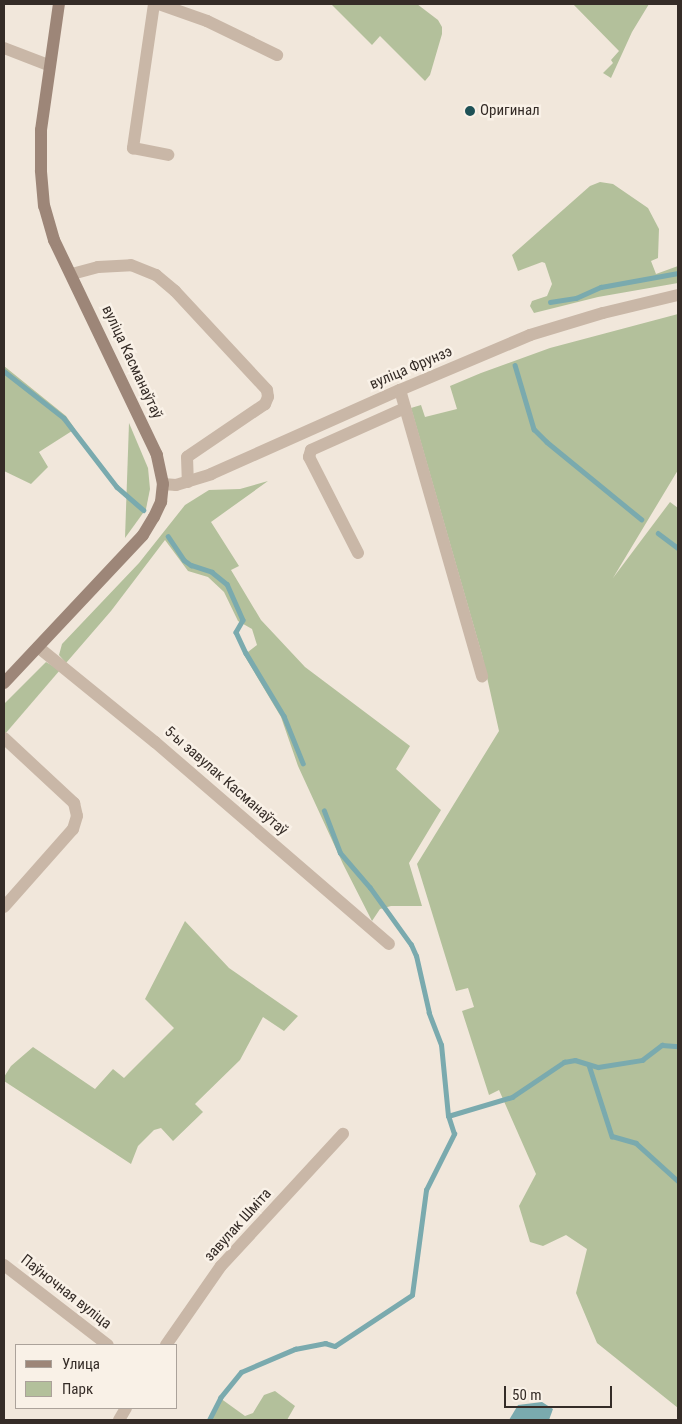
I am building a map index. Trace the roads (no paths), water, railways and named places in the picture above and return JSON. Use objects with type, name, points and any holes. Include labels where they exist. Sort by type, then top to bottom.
[{"type":"main road","name":"вуліца Касманаўтаў","points":[[4,682],[143,535],[158,510],[163,484],[157,455],[72,274],[54,240],[44,206],[40,130],[58,4]]},
{"type":"street","points":[[154,4],[133,148],[168,155]]},
{"type":"street","points":[[159,4],[207,21],[276,55]]},
{"type":"street","points":[[4,48],[48,65]]},
{"type":"street","points":[[72,274],[98,267],[131,265],[156,275],[176,291],[267,390],[268,397],[265,404],[187,457],[188,482]]},
{"type":"street","name":"вуліца Фрунзэ","points":[[163,484],[188,482],[211,474],[400,390],[530,335],[603,313],[678,296]]},
{"type":"street","points":[[400,390],[482,676]]},
{"type":"street","points":[[358,553],[309,457],[311,450],[405,408]]},
{"type":"street","name":"5-ы завулак Касманаўтаў","points":[[38,647],[156,742],[389,944]]},
{"type":"street","points":[[4,738],[74,803],[77,816],[72,829],[4,907]]},
{"type":"street","name":"завулак Шміта","points":[[167,1344],[221,1266],[343,1134]]},
{"type":"street","name":"Паўночная вуліца","points":[[4,1265],[107,1344]]},
{"type":"street","points":[[119,1420],[125,1409]]},
{"type":"water","points":[[542,1402],[553,1409],[549,1420],[509,1420],[518,1405]]},
{"type":"waterway","points":[[550,302],[576,298],[601,287],[678,273]]},
{"type":"waterway","points":[[515,365],[534,429],[547,442],[641,519]]},
{"type":"waterway","points":[[4,371],[64,418],[117,487],[143,510]]},
{"type":"waterway","points":[[658,533],[678,548]]},
{"type":"waterway","points":[[168,536],[184,560],[191,565],[212,572],[227,584],[243,620],[236,632],[246,653],[284,716],[303,763]]},
{"type":"waterway","points":[[209,1420],[220,1398],[241,1372],[295,1349],[325,1343],[335,1346],[412,1295],[426,1190],[454,1134],[448,1116],[441,1045],[429,1013],[416,956],[411,945],[370,888],[340,853],[324,811]]},
{"type":"waterway","points":[[448,1116],[512,1097],[564,1062],[575,1060],[598,1067],[642,1060],[662,1045],[678,1046]]},
{"type":"waterway","points":[[589,1065],[612,1136],[636,1143],[678,1181]]},
{"type":"place","name":"Оригинал","points":[[470,111]]}]
